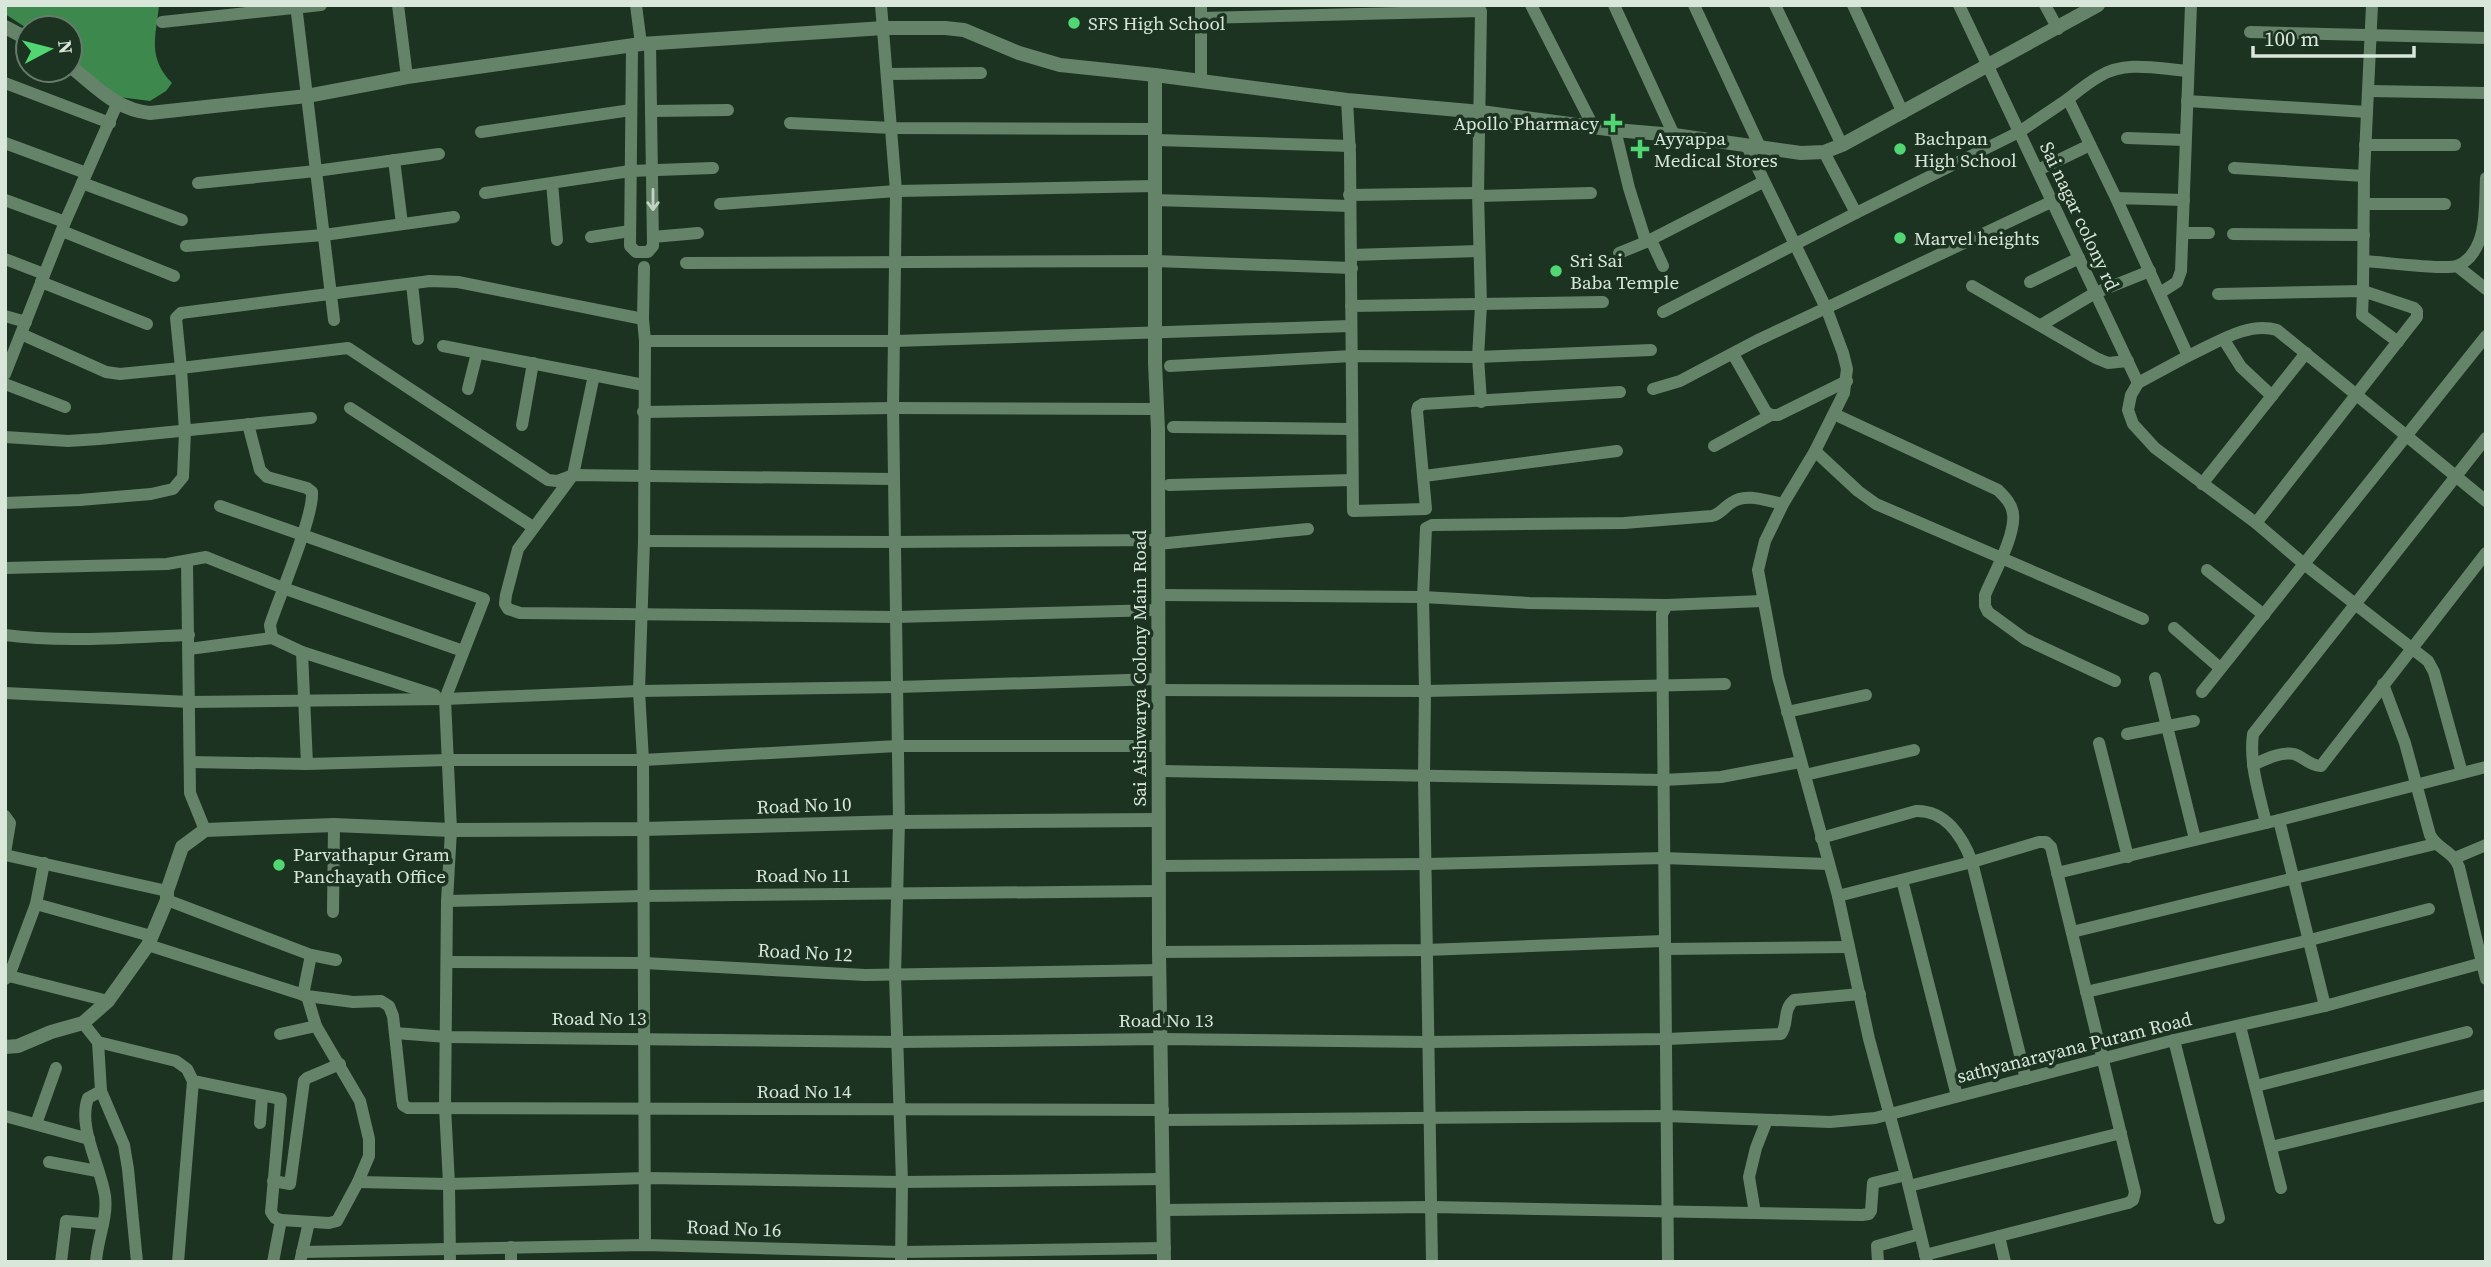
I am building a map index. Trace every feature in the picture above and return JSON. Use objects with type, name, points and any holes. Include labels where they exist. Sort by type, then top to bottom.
[{"type":"street","points":[[162,22],[321,5]]},
{"type":"street","points":[[398,5],[407,77]]},
{"type":"street","points":[[636,5],[641,45],[651,66],[653,237],[652,250],[636,252],[630,246],[632,68],[641,45]]},
{"type":"street","points":[[881,5],[897,191],[893,408],[899,822],[895,975],[901,1111],[901,1257]]},
{"type":"street","points":[[1531,5],[1593,126]]},
{"type":"street","points":[[1614,5],[1674,135]]},
{"type":"street","points":[[1694,5],[1754,146],[1763,182],[1827,310],[1843,353],[1847,381],[1834,414],[1765,541],[1758,570],[1762,601],[1787,712],[1838,896],[1869,1039],[1926,1258],[2133,1200],[2134,1192],[2121,1133],[2051,848],[2046,842],[1838,896]]},
{"type":"street","points":[[1775,5],[1842,145]]},
{"type":"street","points":[[1853,5],[1903,113]]},
{"type":"street","name":"Sai nagar colony rd","points":[[1959,5],[2138,383]]},
{"type":"street","points":[[2045,5],[2057,29]]},
{"type":"street","points":[[84,77],[117,104],[134,112],[150,113],[307,96],[407,77],[641,45],[884,28],[964,30],[1019,53],[1060,65],[1347,100],[1481,112],[1801,153],[1824,152],[1842,145],[2098,5]]},
{"type":"street","points":[[2160,293],[2180,278],[2191,5]]},
{"type":"street","points":[[2372,5],[2365,145],[2362,315],[2398,342]]},
{"type":"street","points":[[296,7],[334,320]]},
{"type":"street","points":[[1201,81],[1201,11],[1436,8],[1481,11],[1478,194],[1481,305],[1478,357],[1481,402]]},
{"type":"street","points":[[2250,32],[2486,38]]},
{"type":"street","points":[[632,68],[651,66]]},
{"type":"street","points":[[1663,312],[2019,132],[2101,75],[2137,66],[2188,71]]},
{"type":"street","points":[[888,74],[981,72]]},
{"type":"street","name":"Sai Aishwarya Colony Main Road","points":[[1155,75],[1159,952],[1165,1255]]},
{"type":"street","points":[[5,83],[110,123]]},
{"type":"street","points":[[2369,91],[2486,93]]},
{"type":"street","points":[[2068,99],[2188,356]]},
{"type":"street","points":[[1347,100],[1350,146],[1353,511],[1426,509],[1418,407],[1423,404],[1620,392]]},
{"type":"street","points":[[2187,101],[2367,112]]},
{"type":"street","points":[[5,373],[63,227],[117,104]]},
{"type":"street","points":[[481,132],[631,110]]},
{"type":"street","points":[[651,111],[728,110]]},
{"type":"street","points":[[790,122],[892,128],[1155,135],[1350,146]]},
{"type":"street","points":[[1615,130],[1629,188],[1649,241],[1663,266]]},
{"type":"street","points":[[2127,138],[2185,140]]},
{"type":"street","points":[[5,143],[182,220]]},
{"type":"street","points":[[2038,170],[2090,145]]},
{"type":"street","points":[[2365,145],[2455,145]]},
{"type":"street","points":[[1824,152],[1856,213]]},
{"type":"street","points":[[198,183],[317,171],[439,153]]},
{"type":"street","points":[[394,160],[402,224]]},
{"type":"street","points":[[485,193],[630,171],[713,168]]},
{"type":"street","points":[[2234,168],[2364,176]]},
{"type":"street","points":[[2457,266],[2474,252],[2480,239],[2486,178]]},
{"type":"street","points":[[1619,253],[1649,241],[1763,182]]},
{"type":"street","points":[[552,183],[557,240]]},
{"type":"street","points":[[720,204],[897,191],[1155,193],[1350,200],[1478,194],[1591,193]]},
{"type":"street","points":[[2116,198],[2183,200]]},
{"type":"street","points":[[5,200],[174,276]]},
{"type":"street","points":[[1653,389],[1680,381],[2053,201]]},
{"type":"street","points":[[2365,204],[2445,204]]},
{"type":"street","points":[[186,246],[324,235],[454,217]]},
{"type":"street","points":[[591,237],[630,231]]},
{"type":"street","points":[[653,237],[698,233]]},
{"type":"street","points":[[2183,233],[2209,233]]},
{"type":"street","points":[[2233,234],[2364,235]]},
{"type":"street","points":[[686,263],[1351,262],[1479,251]]},
{"type":"street","points":[[2030,282],[2079,258]]},
{"type":"street","points":[[5,259],[147,324]]},
{"type":"street","points":[[2364,261],[2457,266],[2486,289]]},
{"type":"street","points":[[643,267],[645,341],[639,691],[643,760],[645,1245]]},
{"type":"street","points":[[2041,325],[2095,293],[2150,271]]},
{"type":"street","points":[[5,503],[80,500],[151,494],[173,489],[183,477],[185,431],[176,318],[181,313],[430,281],[458,282],[643,320]]},
{"type":"street","points":[[412,284],[418,339]]},
{"type":"street","points":[[1972,286],[2096,358],[2108,363],[2128,361]]},
{"type":"street","points":[[2218,294],[2363,291],[2417,311],[2417,317],[2256,523]]},
{"type":"street","points":[[1351,306],[1603,302]]},
{"type":"street","points":[[5,316],[106,372],[120,374],[348,348],[548,480],[557,481],[573,475],[894,479]]},
{"type":"street","points":[[645,341],[895,341],[1350,326]]},
{"type":"street","points":[[2462,773],[2434,672],[2428,661],[2353,604],[2256,523],[2155,448],[2133,424],[2128,410],[2130,396],[2138,383],[2188,356],[2254,327],[2277,330],[2486,501]]},
{"type":"street","points":[[2202,692],[2486,336]]},
{"type":"street","points":[[2224,340],[2241,367],[2272,396]]},
{"type":"street","points":[[443,346],[644,385]]},
{"type":"street","points":[[1170,366],[1352,356],[1478,357],[1651,350]]},
{"type":"street","points":[[468,389],[477,353]]},
{"type":"street","points":[[2202,484],[2306,353]]},
{"type":"street","points":[[1733,354],[1766,412],[1771,415]]},
{"type":"street","points":[[522,425],[533,363]]},
{"type":"street","points":[[594,375],[573,475],[518,549],[506,595],[505,604],[508,609],[520,613],[641,612],[896,617],[1158,610]]},
{"type":"street","points":[[1714,446],[1771,415],[1778,415],[1847,381]]},
{"type":"street","points":[[5,384],[65,407]]},
{"type":"street","points":[[351,408],[533,527]]},
{"type":"street","points":[[643,412],[893,408],[1156,409]]},
{"type":"street","points":[[1834,414],[1998,490],[2009,501],[2013,527],[1985,595],[1988,612],[2025,639],[2115,681]]},
{"type":"street","points":[[5,437],[68,441],[311,418]]},
{"type":"street","points":[[248,424],[260,470],[267,477],[307,488],[312,492],[302,534],[270,625],[272,638]]},
{"type":"street","points":[[1173,427],[1351,429]]},
{"type":"street","points":[[2266,822],[2253,765],[2253,734],[2486,438]]},
{"type":"street","points":[[1424,476],[1617,451]]},
{"type":"street","points":[[1815,451],[1876,504],[2143,620]]},
{"type":"street","points":[[1169,485],[1352,480]]},
{"type":"street","points":[[1432,1262],[1424,777],[1423,597],[1426,528],[1432,525],[1623,523],[1712,516],[1720,514],[1730,503],[1740,498],[1783,504]]},
{"type":"street","points":[[220,506],[484,599],[445,699],[451,830],[447,901],[445,1107],[450,1184],[450,1262]]},
{"type":"street","points":[[643,541],[1158,542],[1308,529]]},
{"type":"street","points":[[2253,765],[2270,758],[2292,754],[2316,767],[2321,766],[2486,554]]},
{"type":"street","points":[[5,568],[167,565],[206,557],[283,588],[463,651]]},
{"type":"street","points":[[5,1048],[83,1023],[108,1001],[150,940],[181,847],[205,830],[190,793],[187,562]]},
{"type":"street","points":[[2207,570],[2264,615]]},
{"type":"street","points":[[1158,595],[1423,597],[1529,603],[1667,605],[1762,601]]},
{"type":"street","points":[[1667,605],[1662,614],[1668,1262]]},
{"type":"street","points":[[2175,628],[2220,668]]},
{"type":"street","points":[[5,635],[96,638],[189,635]]},
{"type":"street","points":[[189,649],[272,638],[302,652],[445,699]]},
{"type":"street","points":[[302,652],[307,764]]},
{"type":"street","points":[[2155,678],[2195,839]]},
{"type":"street","points":[[5,693],[189,702],[445,699],[639,691],[898,687],[1159,685],[1425,691],[1725,684]]},
{"type":"street","points":[[2383,684],[2394,708],[2430,835],[2435,844],[2455,858],[2484,962],[2486,979]]},
{"type":"street","points":[[1787,712],[1866,695]]},
{"type":"street","points":[[2127,734],[2194,721]]},
{"type":"street","points":[[2099,743],[2128,857]]},
{"type":"street","points":[[190,762],[307,764],[448,760],[643,760],[897,746],[1159,746]]},
{"type":"street","points":[[1160,771],[1663,780],[1802,769],[1914,750]]},
{"type":"street","points":[[2057,873],[2486,767]]},
{"type":"street","points":[[1821,838],[1916,811],[1936,814],[1954,828],[1965,844],[1972,862],[2026,1079]]},
{"type":"street","points":[[5,816],[10,823],[5,854],[167,895],[311,955],[336,960]]},
{"type":"street","name":"Road No 10","points":[[205,830],[334,825],[451,830],[643,829],[899,822],[1158,820]]},
{"type":"street","points":[[2279,820],[2325,1006]]},
{"type":"street","points":[[333,912],[334,825]]},
{"type":"street","points":[[2071,932],[2435,844]]},
{"type":"street","points":[[2455,858],[2486,845]]},
{"type":"street","points":[[1160,866],[1427,864],[1663,858],[1828,864]]},
{"type":"street","points":[[44,863],[36,904],[7,978],[108,1001]]},
{"type":"street","points":[[1902,880],[1957,1096]]},
{"type":"street","name":"Road No 11","points":[[447,901],[642,896],[1159,891]]},
{"type":"street","points":[[36,904],[150,940],[305,996],[352,1002],[381,1001],[389,1006],[395,1033]]},
{"type":"street","points":[[2086,992],[2310,940],[2429,909]]},
{"type":"street","points":[[1159,952],[1665,945],[1849,947]]},
{"type":"street","points":[[193,1081],[281,1099],[271,1212],[275,1218],[281,1220],[328,1223],[337,1221],[369,1156],[369,1139],[360,1101],[316,1026],[305,996],[311,955]]},
{"type":"street","name":"Road No 12","points":[[447,962],[644,963],[895,975],[1160,970]]},
{"type":"street","name":"sathyanarayana Puram Road","points":[[1430,1117],[1665,1116],[1830,1122],[1875,1118],[2174,1040],[2325,1006],[2484,962]]},
{"type":"street","name":"Road No 13","points":[[395,1033],[447,1037],[645,1037],[899,1042],[1667,1039],[1781,1034],[1784,1031],[1786,1012],[1794,1000],[1860,994]]},
{"type":"street","points":[[83,1023],[98,1042],[101,1091],[124,1146],[137,1262]]},
{"type":"street","points":[[280,1034],[316,1026]]},
{"type":"street","points":[[2240,1026],[2281,1188]]},
{"type":"street","points":[[2256,1086],[2467,1032]]},
{"type":"street","name":"Road No 14","points":[[395,1033],[403,1105],[408,1108],[1430,1117]]},
{"type":"street","points":[[2174,1040],[2219,1218]]},
{"type":"street","points":[[98,1042],[176,1061],[187,1069],[193,1081],[178,1262]]},
{"type":"street","points":[[273,1181],[290,1184],[304,1082],[307,1078],[340,1064]]},
{"type":"street","points":[[36,1124],[56,1068]]},
{"type":"street","points":[[96,1262],[106,1211],[105,1195],[84,1113],[88,1098],[101,1091]]},
{"type":"street","points":[[2271,1147],[2486,1095]]},
{"type":"street","points":[[260,1123],[262,1097]]},
{"type":"street","points":[[5,1116],[89,1139]]},
{"type":"street","points":[[1755,1213],[1749,1177],[1767,1120]]},
{"type":"street","points":[[1164,1210],[1431,1207],[1869,1214],[1873,1183],[1908,1181],[2121,1133]]},
{"type":"street","points":[[49,1162],[97,1171]]},
{"type":"street","points":[[358,1182],[450,1184],[646,1178],[902,1182],[1163,1179]]},
{"type":"street","points":[[61,1262],[66,1220],[103,1224]]},
{"type":"street","points":[[273,1262],[281,1220]]},
{"type":"street","points":[[301,1257],[309,1222]]},
{"type":"street","points":[[1878,1262],[1877,1246],[1920,1234]]},
{"type":"street","points":[[1999,1236],[2005,1262]]},
{"type":"street","name":"Road No 16","points":[[301,1257],[451,1247],[645,1245],[804,1256],[1165,1255]]},
{"type":"street","points":[[511,1247],[512,1262]]},
{"type":"shaded area","points":[[5,5],[159,5],[156,55],[172,83],[166,91],[150,101],[111,96],[84,71],[84,14],[14,14],[14,20],[5,14]]},
{"type":"place","name":"SFS High School","points":[[1074,23]]},
{"type":"place","name":"Apollo Pharmacy","points":[[1613,123]]},
{"type":"place","name":"Ayyappa Medical Stores","points":[[1640,149]]},
{"type":"place","name":"Bachpan High School","points":[[1900,149]]},
{"type":"place","name":"Marvel heights","points":[[1900,238]]},
{"type":"place","name":"Sri Sai Baba Temple","points":[[1556,271]]},
{"type":"place","name":"Parvathapur Gram Panchayath Office","points":[[279,865]]}]
